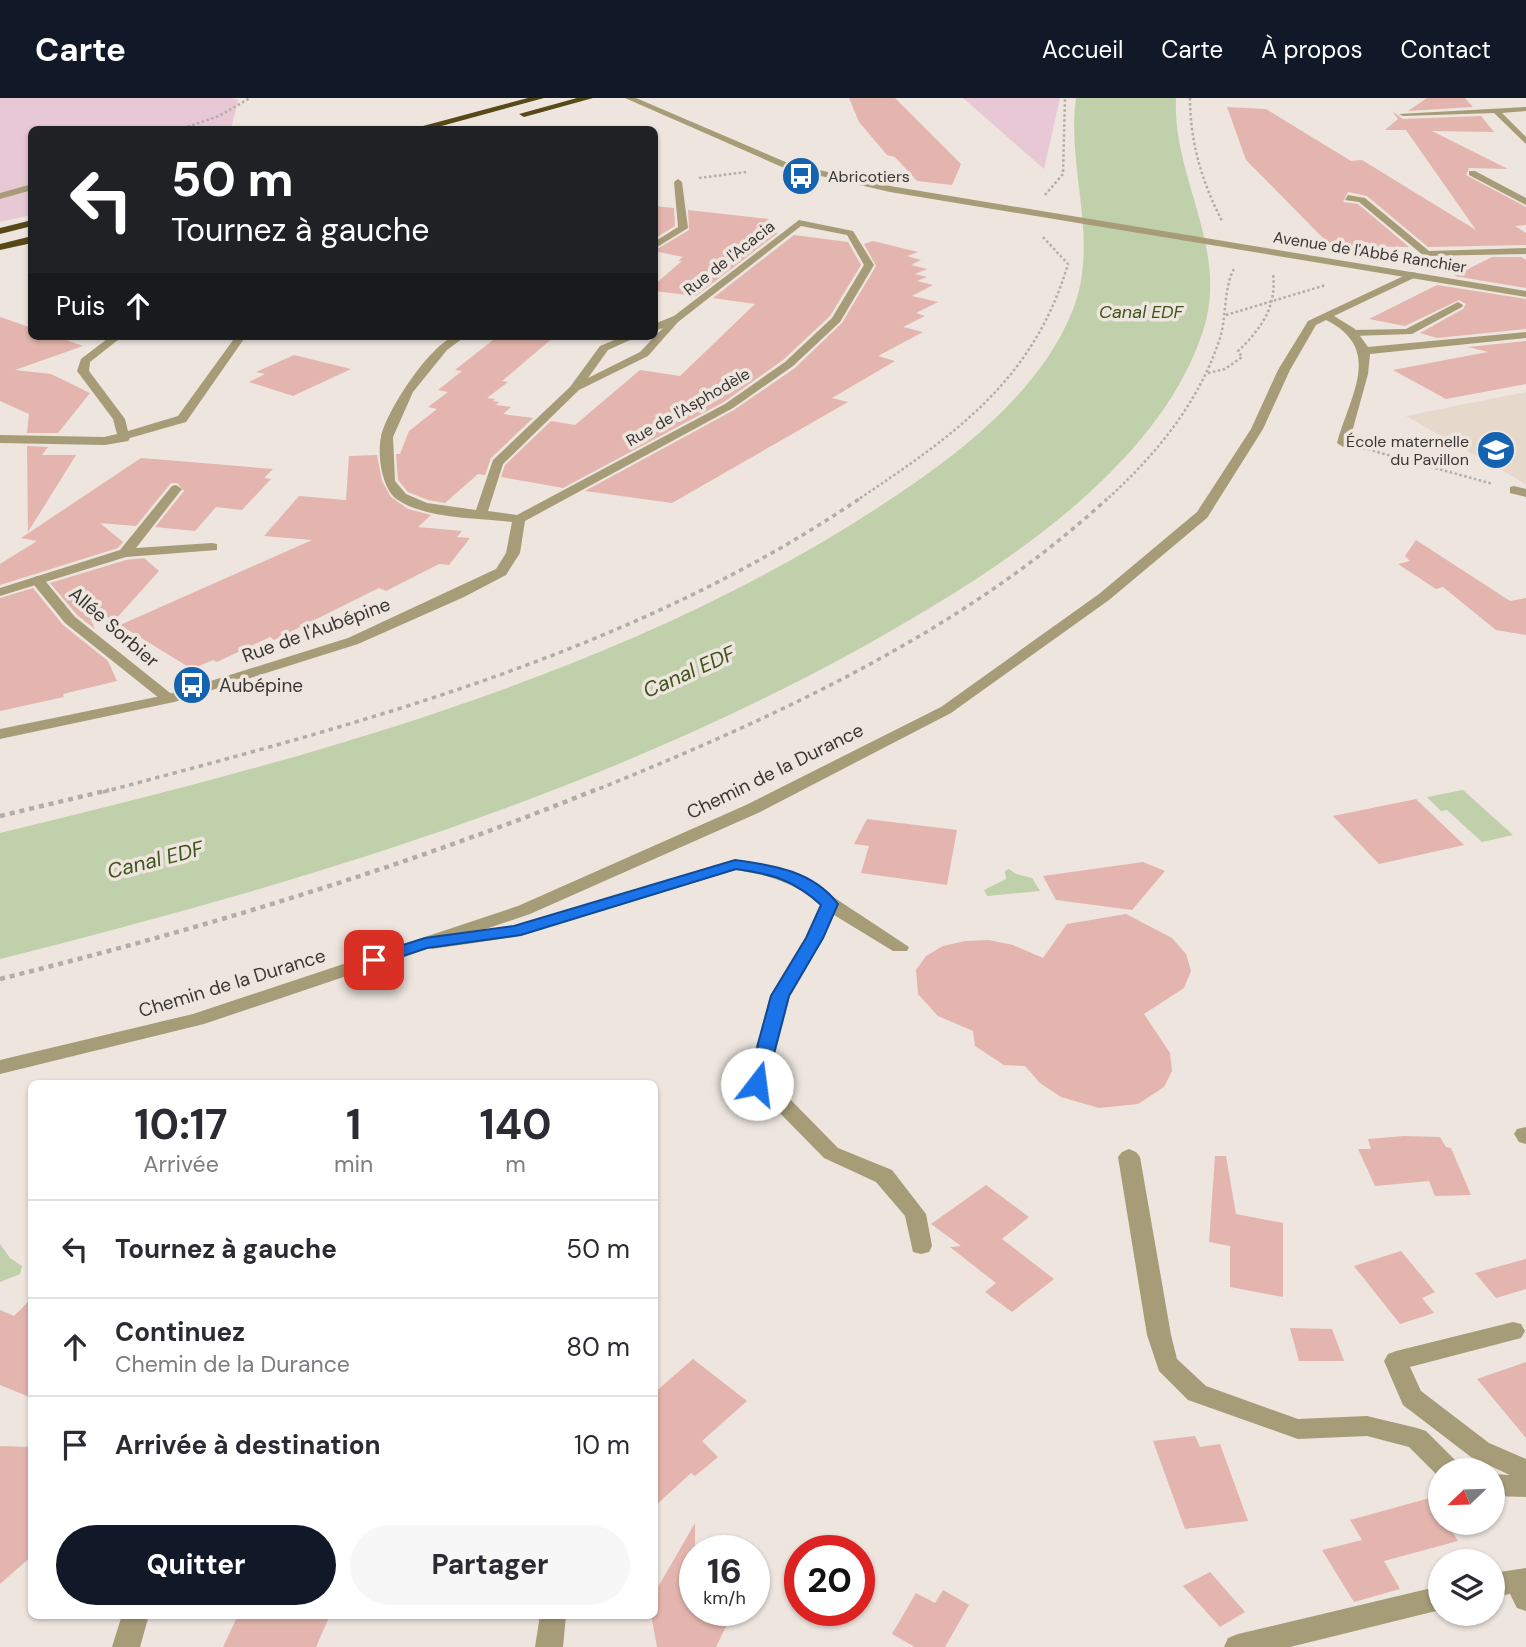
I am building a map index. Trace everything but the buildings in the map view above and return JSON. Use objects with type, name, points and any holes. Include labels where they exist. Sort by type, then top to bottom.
[{"type":"highway","points":[[429,126],[539,98]]},
{"type":"highway","points":[[514,117],[588,98]]},
{"type":"highway","points":[[0,231],[28,224]]},
{"type":"highway","points":[[0,247],[28,240]]},
{"type":"street","name":"Avenue de l'Abbé Ranchier","points":[[629,98],[734,145],[795,167],[890,189],[1526,294]]},
{"type":"street","points":[[1403,114],[1526,109]]},
{"type":"street","points":[[1496,111],[1526,142]]},
{"type":"street","points":[[1472,173],[1526,202]]},
{"type":"street","points":[[658,244],[683,228],[678,182]]},
{"type":"street","points":[[0,196],[28,188]]},
{"type":"street","points":[[1348,198],[1362,200],[1427,254],[1526,251]]},
{"type":"street","name":"Rue de l'Acacia","points":[[658,339],[678,318],[799,223]]},
{"type":"street","name":"Rue de l'Asphodèle","points":[[519,519],[729,406],[789,364],[836,320],[869,265],[850,233],[799,223]]},
{"type":"street","name":"Chemin de la Durance","points":[[0,1068],[197,1019],[524,910],[752,809],[946,710],[1104,597],[1202,515],[1257,429],[1284,370],[1312,323],[1412,275]]},
{"type":"street","points":[[1352,333],[1408,332],[1458,305]]},
{"type":"street","points":[[1325,316],[1352,333],[1365,356],[1343,443]]},
{"type":"street","name":"Rue de l'Acacia","points":[[658,326],[678,318]]},
{"type":"street","points":[[1363,351],[1526,335]]},
{"type":"street","points":[[113,340],[85,361],[83,371],[119,419],[124,438]]},
{"type":"street","points":[[0,439],[105,441],[124,438],[182,419],[238,340]]},
{"type":"street","points":[[455,340],[443,348],[408,391],[387,437],[389,481],[401,497],[424,507],[519,519]]},
{"type":"street","name":"Rue de l'Acacia","points":[[480,516],[498,463],[574,389],[604,348],[625,340]]},
{"type":"street","name":"Rue de l'Acacia","points":[[574,389],[643,354],[657,340]]},
{"type":"street","points":[[125,553],[176,489]]},
{"type":"street","name":"Rue de l'Aubépine","points":[[0,734],[169,699],[353,641],[501,572],[513,553],[519,519]]},
{"type":"street","points":[[0,592],[125,553],[212,547]]},
{"type":"street","name":"Allée Sorbier","points":[[37,580],[70,620],[169,699]]},
{"type":"street","points":[[425,943],[515,931],[735,864],[770,869],[807,883],[830,904],[900,947]]},
{"type":"street","points":[[830,904],[815,938],[780,996],[757,1084],[779,1100],[831,1153],[884,1176],[915,1214],[920,1246]]},
{"type":"street","points":[[1129,1157],[1159,1335],[1167,1364],[1197,1394],[1298,1429],[1367,1426],[1417,1438],[1436,1458]]},
{"type":"street","points":[[1513,1331],[1395,1361],[1412,1398],[1480,1450],[1526,1471]]},
{"type":"street","points":[[1505,1485],[1526,1486]]},
{"type":"street","points":[[1238,1647],[1428,1601]]},
{"type":"street","points":[[126,1647],[135,1619]]},
{"type":"street","points":[[550,1647],[553,1619]]},
{"type":"path","points":[[190,126],[219,116],[250,98]]},
{"type":"path","points":[[0,816],[64,803],[381,715],[591,640],[716,582],[858,504],[968,421],[1036,346],[1060,299],[1068,264],[1034,227],[1030,211],[1063,174],[1065,98]]},
{"type":"path","points":[[1190,98],[1190,121],[1200,167],[1213,204],[1230,229]]},
{"type":"path","points":[[678,182],[795,167]]},
{"type":"path","points":[[0,979],[243,913],[395,864],[652,768],[827,686],[1000,585],[1073,528],[1142,465],[1171,430],[1207,374],[1226,315],[1227,284],[1232,270],[1281,253]]},
{"type":"path","points":[[1207,374],[1225,369],[1242,357],[1238,351],[1265,322],[1274,299],[1272,268],[1260,260]]},
{"type":"path","points":[[1226,315],[1330,284]]},
{"type":"path","points":[[1343,443],[1520,492]]},
{"type":"shaded area","points":[[0,98],[238,100],[232,126],[28,126],[28,216],[0,222]]},
{"type":"shaded area","points":[[963,98],[1060,98],[1044,169]]},
{"type":"shaded area","name":"École maternelle du Pavillon","points":[[1526,392],[1526,484],[1406,416],[1460,405]]},
{"type":"water","name":"Canal EDF","points":[[1076,98],[1176,98],[1182,157],[1210,271],[1209,301],[1203,331],[1184,375],[1159,416],[1128,454],[1054,523],[973,581],[824,668],[712,723],[597,773],[361,858],[121,928],[0,959],[0,833],[230,775],[345,742],[459,705],[572,663],[681,616],[787,562],[888,501],[969,442],[1018,395],[1039,369],[1058,341],[1072,312],[1080,286],[1083,259],[1075,152]]},
{"type":"water","points":[[1463,790],[1513,835],[1482,842],[1447,810],[1441,811],[1427,797]]},
{"type":"water","points":[[1009,869],[1016,874],[1032,878],[1040,891],[987,896],[984,890],[1006,879],[1005,871]]},
{"type":"water","points":[[0,1244],[10,1258],[22,1266],[20,1274],[0,1282]]},
{"type":"place","name":"Abricotiers","points":[[801,176]]},
{"type":"place","name":"École maternelle du Pavillon","points":[[1496,450]]},
{"type":"place","name":"Aubépine","points":[[192,685]]},
{"type":"route","points":[[374,960],[425,943],[515,931],[684,882],[735,864],[770,869],[807,883],[830,904],[815,938],[780,996],[757,1084]]}]
